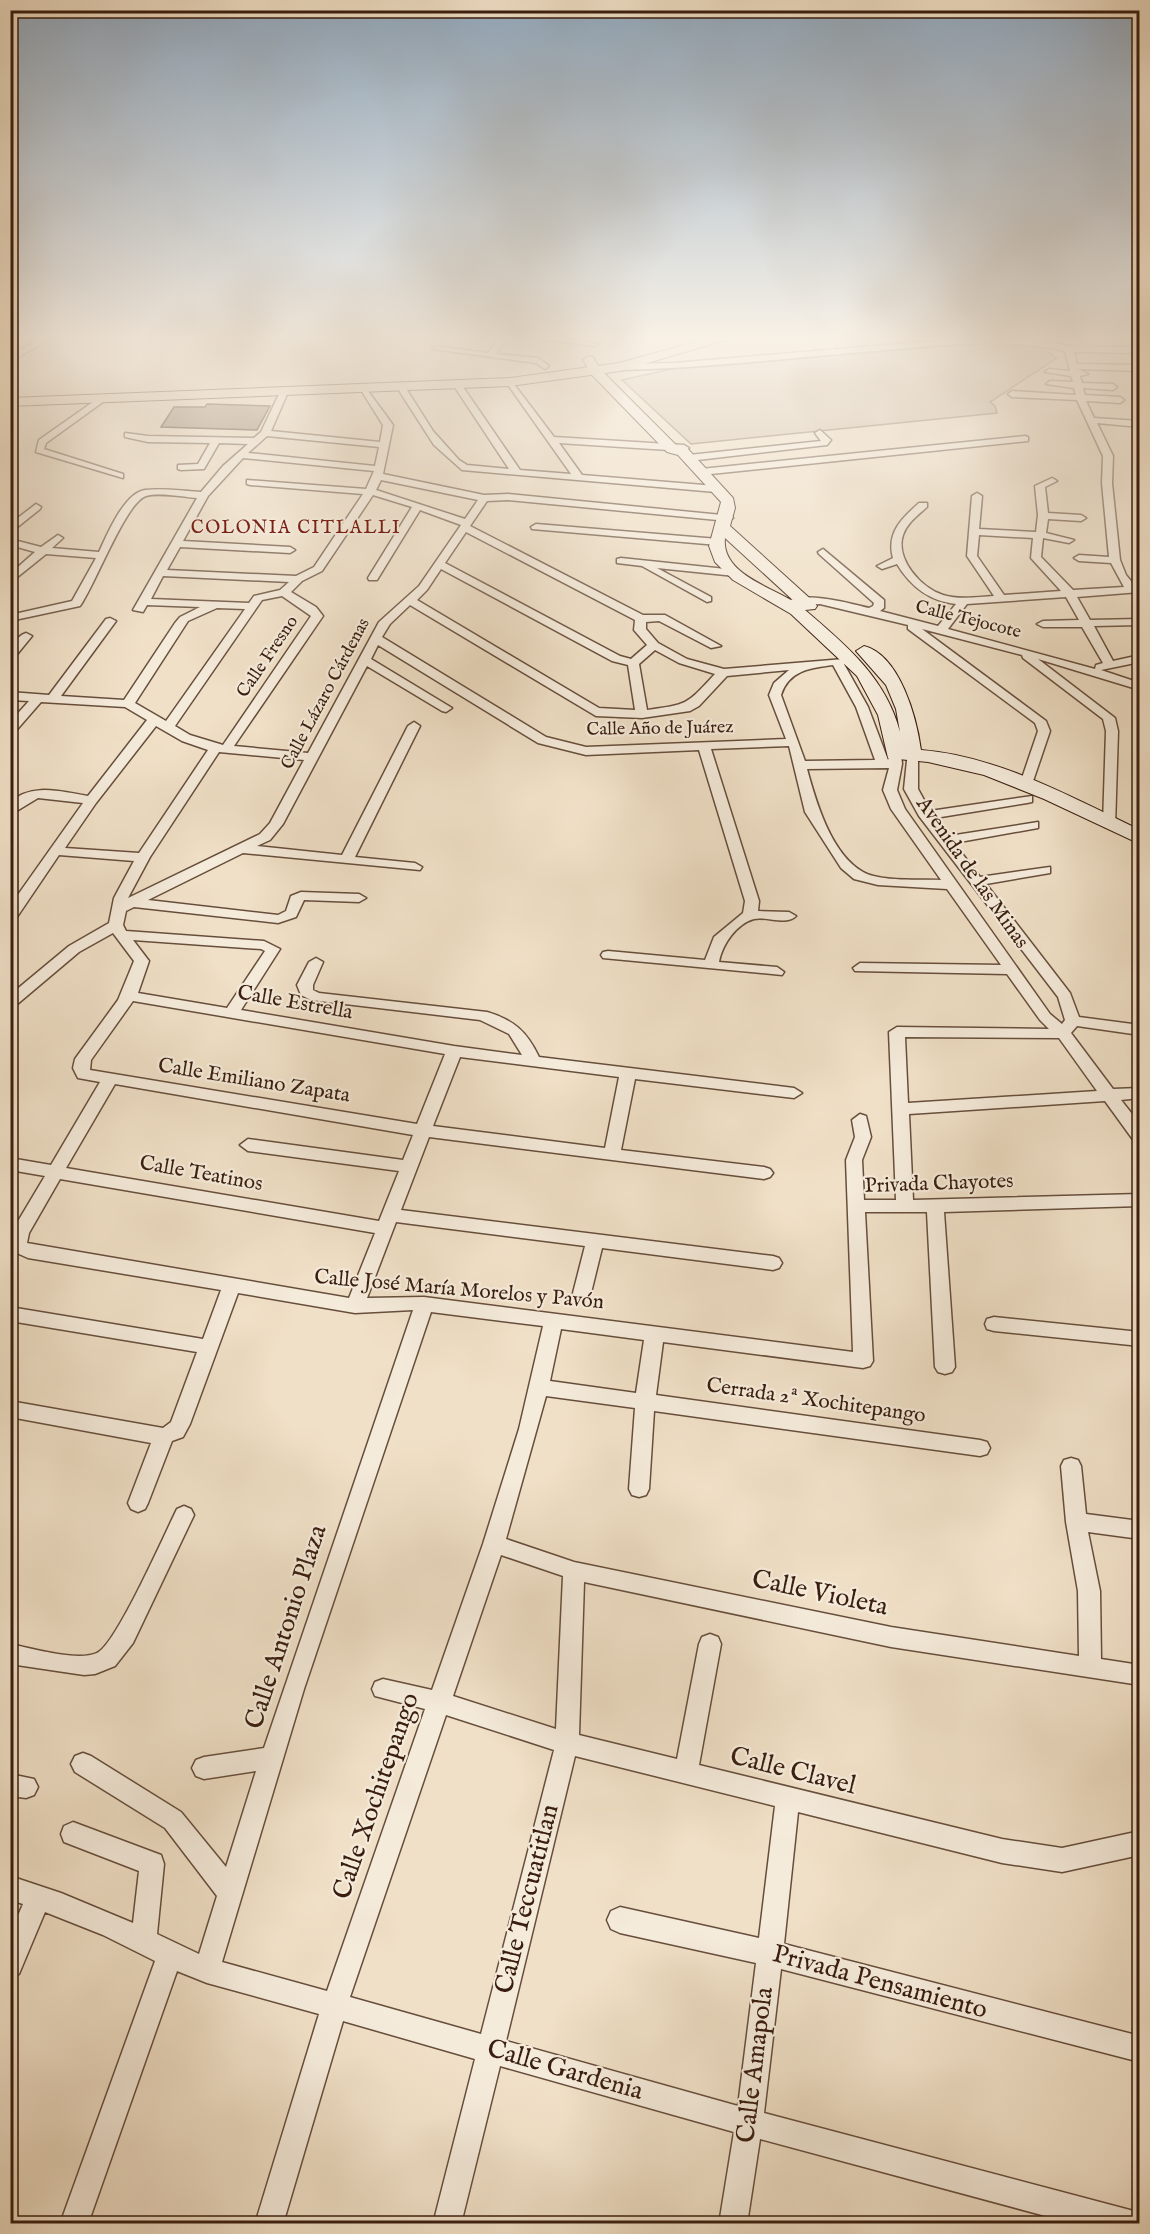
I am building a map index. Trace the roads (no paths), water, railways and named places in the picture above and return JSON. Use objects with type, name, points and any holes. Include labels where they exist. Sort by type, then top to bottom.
[{"type":"street","points":[[43,441],[39,450],[120,476]]},
{"type":"street","points":[[181,467],[201,467],[215,441]]},
{"type":"street","points":[[252,606],[141,606],[204,495],[226,468],[257,441]]},
{"type":"street","points":[[340,441],[384,446]]},
{"type":"street","name":"Calle Fresno","points":[[221,748],[317,616],[312,609],[284,592],[298,579],[318,569],[371,491],[379,472],[385,441]]},
{"type":"street","points":[[438,441],[465,468],[716,489]]},
{"type":"street","points":[[495,441],[517,473]]},
{"type":"street","points":[[554,441],[579,478]]},
{"type":"street","points":[[566,441],[682,452],[825,441]]},
{"type":"street","name":"Avenida de las Minas","points":[[673,441],[728,501],[730,512],[722,529],[718,552],[723,561],[735,573],[765,593],[795,602],[872,658],[899,690],[909,719],[890,790],[898,808],[1045,1017],[1068,1027]]},
{"type":"street","points":[[701,472],[1003,441]]},
{"type":"street","points":[[1101,441],[1108,456],[1107,483],[1115,560],[1121,576],[1136,589]]},
{"type":"street","points":[[240,455],[379,472],[484,498],[508,497],[722,529]]},
{"type":"street","points":[[1052,481],[1040,486],[1043,516],[1041,535],[1036,541],[1036,558],[1070,594],[1109,664]]},
{"type":"street","points":[[250,482],[371,491],[418,505],[464,525],[641,619],[656,616],[664,618],[715,646]]},
{"type":"street","points":[[10,618],[75,604],[101,555],[137,496],[150,493],[204,495]]},
{"type":"street","points":[[977,496],[972,556],[1001,598]]},
{"type":"street","name":"Calle Lázaro Cárdenas","points":[[124,905],[265,837],[276,824],[313,758],[385,622],[408,599],[423,588],[484,498]]},
{"type":"street","points":[[373,578],[418,505]]},
{"type":"street","points":[[923,505],[901,528],[895,543],[900,559],[909,573],[936,596],[964,601],[1136,589]]},
{"type":"street","points":[[10,530],[36,507]]},
{"type":"street","points":[[1043,516],[1081,518]]},
{"type":"street","points":[[536,527],[722,529]]},
{"type":"street","name":"Avenida de las Minas","points":[[722,529],[795,602],[845,661],[869,678],[891,724],[897,759],[926,816],[1065,996],[1068,1027],[1140,1137]]},
{"type":"street","points":[[973,532],[1041,535],[1069,540]]},
{"type":"street","points":[[10,580],[58,538]]},
{"type":"street","points":[[177,539],[290,550]]},
{"type":"street","points":[[10,542],[43,551],[101,555]]},
{"type":"street","points":[[823,552],[880,602],[878,608],[870,612]]},
{"type":"street","points":[[1079,558],[1115,560]]},
{"type":"street","points":[[882,566],[900,559]]},
{"type":"street","points":[[621,561],[735,573]]},
{"type":"street","points":[[438,563],[616,659],[633,663]]},
{"type":"street","points":[[640,563],[707,599]]},
{"type":"street","points":[[159,573],[298,579]]},
{"type":"street","points":[[168,727],[252,606],[263,595],[284,592]]},
{"type":"street","points":[[408,599],[596,712],[642,714],[673,711],[695,703],[723,673]]},
{"type":"street","name":"Calle Tejocote","points":[[795,602],[820,601],[870,612],[1090,670],[1140,687]]},
{"type":"street","points":[[941,630],[964,601]]},
{"type":"street","points":[[128,704],[184,619],[214,605]]},
{"type":"street","points":[[641,619],[640,630],[654,645],[683,661],[723,673],[845,661]]},
{"type":"street","points":[[52,699],[110,621]]},
{"type":"street","points":[[1042,624],[1140,622]]},
{"type":"street","points":[[906,623],[1041,721],[1044,731],[1027,792]]},
{"type":"street","points":[[10,656],[26,636]]},
{"type":"street","name":"Calle Año de Juárez","points":[[376,639],[542,740],[586,751],[794,742]]},
{"type":"street","points":[[633,663],[654,645]]},
{"type":"street","points":[[1021,652],[1109,718],[1112,731],[1110,824]]},
{"type":"street","points":[[1090,670],[1140,658]]},
{"type":"street","points":[[366,661],[446,708]]},
{"type":"street","points":[[633,663],[642,714]]},
{"type":"street","points":[[801,665],[778,686],[775,695],[794,742],[812,812],[846,865],[860,876],[878,881],[953,885]]},
{"type":"street","points":[[10,696],[128,704],[186,738],[221,748],[313,758]]},
{"type":"street","points":[[10,730],[38,698]]},
{"type":"street","points":[[10,917],[91,800],[154,720]]},
{"type":"street","points":[[347,859],[414,726]]},
{"type":"street","points":[[704,747],[752,901],[750,915]]},
{"type":"street","points":[[118,930],[124,905],[143,857],[221,748]]},
{"type":"street","points":[[800,765],[897,759],[979,766],[1027,792],[1140,838]]},
{"type":"street","points":[[926,816],[1027,792]]},
{"type":"street","points":[[10,811],[18,800],[29,794],[91,800]]},
{"type":"street","points":[[944,841],[1033,825]]},
{"type":"street","points":[[244,849],[415,867]]},
{"type":"street","points":[[54,851],[143,857]]},
{"type":"street","points":[[975,882],[1046,870]]},
{"type":"street","points":[[124,905],[278,919],[288,918],[294,912],[296,899],[301,896],[359,898]]},
{"type":"street","points":[[711,965],[714,946],[722,935],[750,915],[789,916]]},
{"type":"street","points":[[118,930],[142,961],[140,974],[128,996]]},
{"type":"street","points":[[10,1004],[75,949],[118,930],[252,944],[273,949],[231,1013]]},
{"type":"street","points":[[608,955],[777,972]]},
{"type":"street","points":[[316,962],[305,985],[306,992],[316,997],[482,1015],[506,1022],[520,1034],[534,1062]]},
{"type":"street","points":[[861,968],[1012,970]]},
{"type":"street","name":"Calle Estrella","points":[[128,996],[454,1051],[794,1094]]},
{"type":"street","name":"Calle Emiliano Zapata","points":[[128,996],[83,1059],[81,1068],[84,1074],[424,1131],[764,1173]]},
{"type":"street","points":[[905,1205],[897,1032],[1068,1027],[1140,1030]]},
{"type":"street","points":[[355,1306],[454,1051]]},
{"type":"street","points":[[612,1155],[628,1073]]},
{"type":"street","points":[[57,1173],[109,1080]]},
{"type":"street","points":[[902,1109],[1110,1094],[1140,1094]]},
{"type":"street","points":[[856,1206],[854,1160],[863,1137],[860,1120]]},
{"type":"street","points":[[248,1145],[410,1167]]},
{"type":"street","name":"Calle Teatinos","points":[[10,1164],[388,1222],[595,1241],[773,1263]]},
{"type":"street","name":"Calle José María Morelos y Pavón","points":[[57,1173],[20,1233],[17,1246],[28,1251],[355,1306],[424,1304],[655,1332],[863,1361]]},
{"type":"street","name":"Privada Chayotes","points":[[863,1361],[856,1206],[1140,1200]]},
{"type":"street","points":[[935,1206],[945,1367]]},
{"type":"street","points":[[582,1293],[595,1241]]},
{"type":"street","points":[[10,1409],[147,1435],[164,1436],[176,1431],[232,1286]]},
{"type":"street","name":"Calle Antonio Plaza","points":[[207,1970],[292,1689],[424,1304]]},
{"type":"street","points":[[10,1314],[208,1347]]},
{"type":"street","name":"Calle Xochitepango","points":[[269,2223],[335,2004],[494,1544],[529,1430],[554,1319]]},
{"type":"street","points":[[994,1323],[1140,1339]]},
{"type":"street","points":[[639,1489],[645,1401],[655,1332]]},
{"type":"street","points":[[539,1387],[645,1401]]},
{"type":"street","name":"Cerrada 2ª Xochitepango","points":[[645,1401],[980,1448]]},
{"type":"street","points":[[138,1503],[164,1436]]},
{"type":"street","points":[[1071,1466],[1076,1522],[1089,1591],[1090,1668]]},
{"type":"street","points":[[10,1654],[70,1664],[104,1661],[115,1651],[125,1636],[184,1515]]},
{"type":"street","points":[[1076,1522],[1140,1530]]},
{"type":"street","name":"Calle Violeta","points":[[494,1544],[574,1571],[891,1637],[1140,1675]]},
{"type":"street","name":"Calle Teccuatitlan","points":[[447,2223],[567,1743],[574,1571]]},
{"type":"street","points":[[686,1774],[710,1644]]},
{"type":"street","name":"Calle Clavel","points":[[383,1689],[438,1702],[567,1743],[1002,1851],[1062,1860],[1140,1843]]},
{"type":"street","points":[[204,1768],[273,1757]]},
{"type":"street","points":[[83,1764],[173,1820],[231,1893]]},
{"type":"street","name":"Calle Amapola","points":[[733,2223],[751,2123],[768,1953],[788,1799]]},
{"type":"street","points":[[73,1834],[152,1864],[144,1942]]},
{"type":"street","name":"Calle Gardenia","points":[[10,1888],[39,1897],[144,1942],[170,1957],[207,1970],[335,2004],[751,2123],[1130,2223]]},
{"type":"street","points":[[10,1965],[39,1897]]},
{"type":"street","name":"Privada Pensamiento","points":[[620,1920],[768,1953],[1140,2049]]},
{"type":"street","points":[[74,2223],[170,1957]]},
{"type":"district","name":"COLONIA CITLALLI","points":[[296,528]]}]
